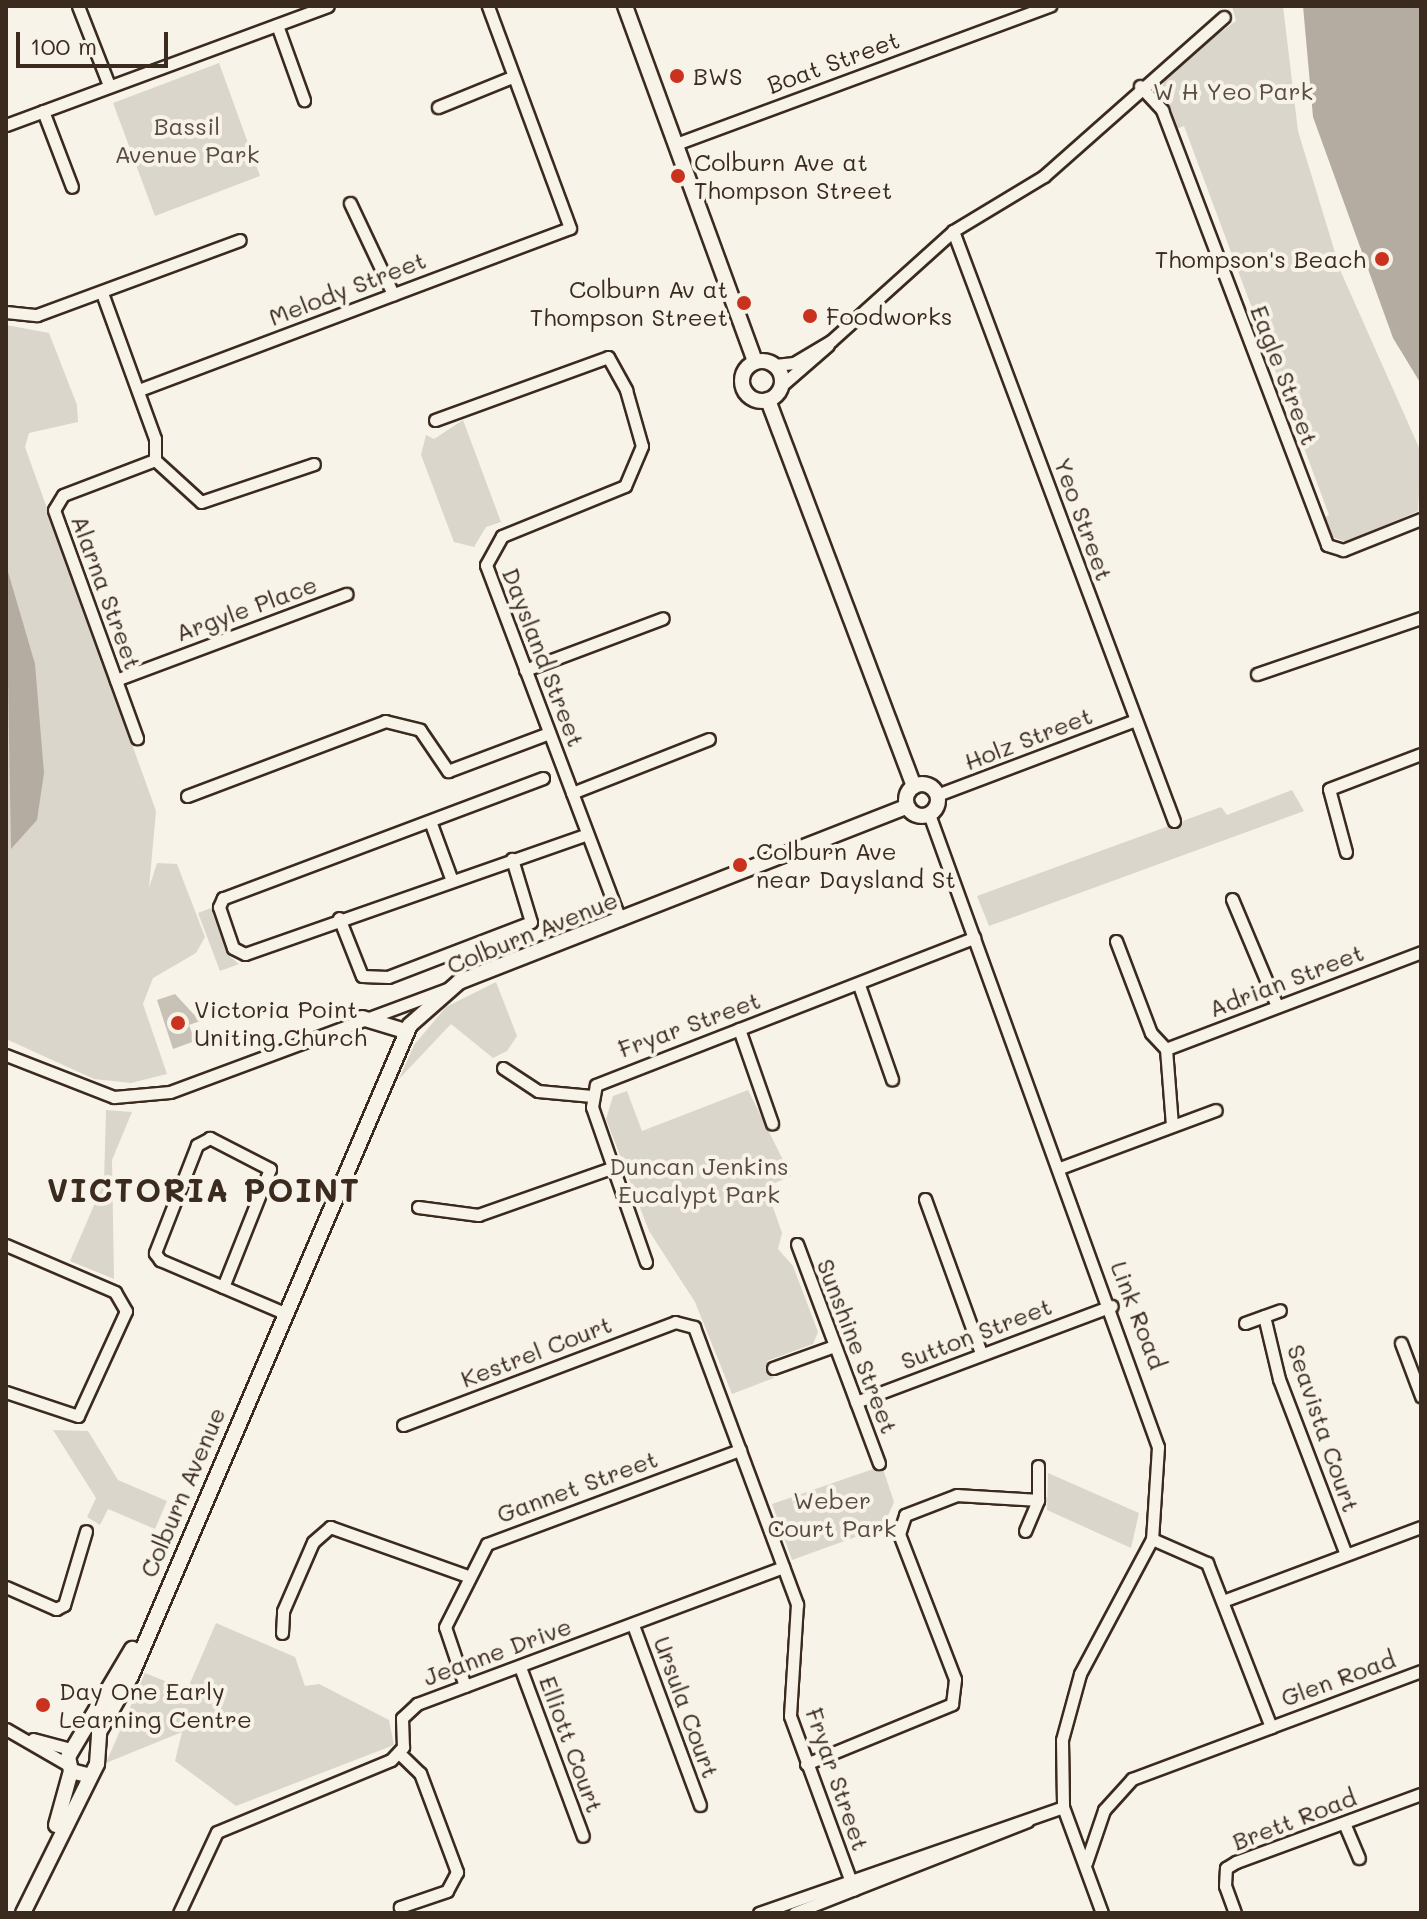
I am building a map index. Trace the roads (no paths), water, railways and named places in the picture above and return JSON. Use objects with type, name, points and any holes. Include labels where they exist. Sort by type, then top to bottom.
[{"type":"main road","points":[[625,6],[755,362]]},
{"type":"main road","points":[[768,400],[782,385],[775,365],[755,362],[745,370],[743,388],[768,400],[914,786],[907,806],[929,814],[937,795],[928,785],[914,786]]},
{"type":"main road","name":"Colburn Avenue","points":[[23,1913],[87,1775],[282,1312],[405,1031],[447,989],[907,806]]},
{"type":"main road","points":[[362,1018],[405,1031]]},
{"type":"main road","name":"Colburn Avenue","points":[[46,1860],[76,1747],[160,1599]]},
{"type":"main road","points":[[76,1747],[96,1753]]},
{"type":"main road","points":[[70,1768],[87,1775]]},
{"type":"street","points":[[78,6],[109,85]]},
{"type":"street","points":[[6,125],[328,6]]},
{"type":"street","points":[[438,107],[512,77],[488,6]]},
{"type":"street","name":"Boat Street","points":[[676,144],[1018,11],[1050,6]]},
{"type":"street","points":[[782,385],[953,231],[1044,176],[1140,86],[1224,17]]},
{"type":"street","points":[[277,25],[304,100]]},
{"type":"street","name":"Melody Street","points":[[139,390],[570,228],[512,77]]},
{"type":"street","name":"Eagle Street","points":[[1140,86],[1162,110],[1327,545],[1343,550],[1421,519]]},
{"type":"street","points":[[43,111],[72,187]]},
{"type":"street","points":[[350,203],[393,294]]},
{"type":"street","name":"Yeo Street","points":[[953,231],[1174,821]]},
{"type":"street","points":[[6,312],[37,315],[240,240]]},
{"type":"street","points":[[102,293],[139,390],[155,460],[190,500],[201,502],[314,464]]},
{"type":"street","points":[[775,365],[794,363],[831,341]]},
{"type":"street","name":"Daysland Street","points":[[435,420],[608,357],[641,431],[634,475],[613,495],[502,536],[487,553],[525,670],[620,920]]},
{"type":"street","name":"Alarna Street","points":[[137,738],[54,510],[63,495],[155,460]]},
{"type":"street","name":"Argyle Place","points":[[116,680],[346,594]]},
{"type":"street","points":[[525,670],[663,618]]},
{"type":"street","points":[[1257,674],[1421,618]]},
{"type":"street","name":"Holz Street","points":[[937,795],[1135,720]]},
{"type":"street","points":[[187,796],[385,721],[420,730],[448,771],[549,733]]},
{"type":"street","points":[[572,793],[709,739]]},
{"type":"street","points":[[1346,852],[1326,795],[1421,754]]},
{"type":"street","points":[[543,778],[220,901],[233,948],[245,954],[451,878],[587,834]]},
{"type":"street","name":"Link Road","points":[[929,814],[1112,1306],[1158,1447],[1152,1539],[1070,1703],[1063,1807]]},
{"type":"street","points":[[430,821],[451,878]]},
{"type":"street","points":[[339,918],[362,976],[388,977],[531,922],[512,859]]},
{"type":"street","points":[[1232,899],[1277,1006]]},
{"type":"street","name":"Fryar Street","points":[[592,1096],[603,1080],[859,985],[974,938]]},
{"type":"street","points":[[1116,941],[1151,1033],[1166,1049],[1172,1126]]},
{"type":"street","name":"Adrian Street","points":[[1166,1049],[1421,952]]},
{"type":"street","points":[[859,985],[892,1079]]},
{"type":"street","points":[[6,1055],[95,1092],[129,1098],[170,1092],[362,1018],[447,989]]},
{"type":"street","points":[[739,1029],[772,1123]]},
{"type":"street","points":[[503,1068],[538,1091],[592,1096],[646,1262]]},
{"type":"street","points":[[1060,1168],[1216,1110]]},
{"type":"street","points":[[223,1287],[270,1169],[210,1138],[197,1145],[155,1253],[223,1287],[282,1312]]},
{"type":"street","points":[[418,1207],[478,1215],[614,1167]]},
{"type":"street","points":[[925,1199],[981,1353]]},
{"type":"street","name":"Sunshine Street","points":[[797,1244],[879,1463]]},
{"type":"street","points":[[6,1245],[124,1299],[126,1311],[85,1410],[65,1418],[6,1392]]},
{"type":"street","name":"Sutton Street","points":[[856,1402],[1112,1306]]},
{"type":"street","points":[[1245,1323],[1280,1310]]},
{"type":"street","name":"Seavista Court","points":[[1264,1316],[1279,1379],[1346,1554]]},
{"type":"street","name":"Fryar Street","points":[[686,1319],[740,1450],[797,1604],[790,1716],[852,1884]]},
{"type":"street","name":"Kestrel Court","points":[[403,1425],[686,1319]]},
{"type":"street","points":[[1401,1343],[1421,1396]]},
{"type":"street","points":[[773,1368],[834,1346]]},
{"type":"street","name":"Gannet Street","points":[[465,1686],[445,1627],[465,1575],[487,1544],[740,1450]]},
{"type":"street","points":[[1025,1531],[1038,1500],[1038,1466]]},
{"type":"street","points":[[806,1764],[952,1704],[955,1679],[899,1534],[905,1515],[957,1495],[1038,1500]]},
{"type":"street","points":[[282,1633],[283,1611],[313,1542],[330,1527],[465,1575]]},
{"type":"street","points":[[1223,1601],[1421,1527]]},
{"type":"street","points":[[6,1587],[56,1609],[64,1605],[86,1531]]},
{"type":"street","points":[[1152,1539],[1207,1563],[1271,1727]]},
{"type":"street","name":"Jeanne Drive","points":[[400,1754],[407,1711],[465,1686],[783,1567]]},
{"type":"street","name":"Ursula Court","points":[[633,1625],[700,1805]]},
{"type":"street","name":"Elliott Court","points":[[520,1667],[583,1836]]},
{"type":"street","name":"Glen Road","points":[[1086,1863],[1104,1810],[1132,1779],[1421,1671]]},
{"type":"street","points":[[12,1732],[76,1747]]},
{"type":"street","points":[[12,1732],[70,1768]]},
{"type":"street","points":[[179,1913],[205,1851],[234,1820],[400,1754],[420,1773],[457,1872],[447,1891],[400,1907]]},
{"type":"street","name":"Brett Road","points":[[1235,1913],[1226,1868],[1421,1794]]},
{"type":"street","points":[[759,1913],[852,1884],[1063,1807],[1102,1913]]},
{"type":"street","points":[[1344,1823],[1359,1858]]},
{"type":"street","points":[[794,1913],[852,1884]]},
{"type":"place","name":"BWS","points":[[677,76]]},
{"type":"place","name":"Colburn Ave at Thompson Street","points":[[678,176]]},
{"type":"place","name":"Thompson's Beach","points":[[1382,259]]},
{"type":"place","name":"Colburn Av at Thompson Street","points":[[744,303]]},
{"type":"place","name":"Foodworks","points":[[810,316]]},
{"type":"place","name":"Colburn Ave near Daysland St","points":[[740,865]]},
{"type":"place","name":"Victoria Point Uniting Church","points":[[178,1023]]},
{"type":"place","name":"Day One Early Learning Centre","points":[[43,1705]]},
{"type":"district","name":"VICTORIA POINT","points":[[204,1189]]},
{"type":"park label","name":"W H Yeo Park","points":[[1233,91]]},
{"type":"park label","name":"Bassil Avenue Park","points":[[187,140]]},
{"type":"park label","name":"Duncan Jenkins Eucalypt Park","points":[[699,1180]]},
{"type":"park label","name":"Weber Court Park","points":[[832,1514]]}]
